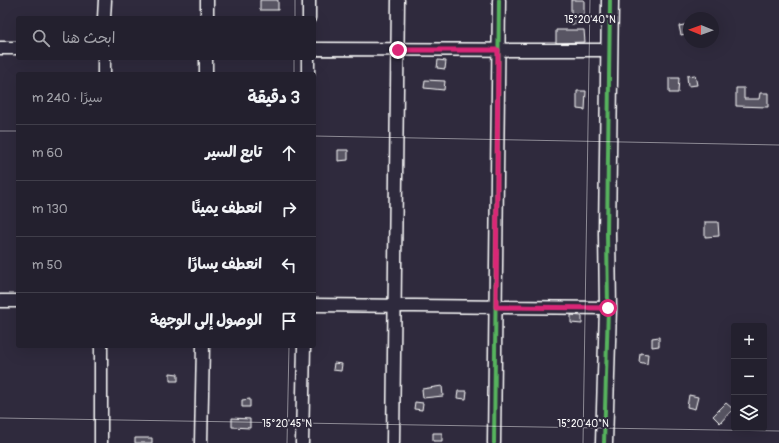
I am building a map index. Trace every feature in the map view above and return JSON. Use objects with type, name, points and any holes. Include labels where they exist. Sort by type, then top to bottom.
[{"type":"street","points":[[104,16],[105,0]]},
{"type":"street","points":[[207,0],[207,16]]},
{"type":"street","points":[[309,0],[309,16]]},
{"type":"street","points":[[393,443],[398,0]]},
{"type":"street","points":[[494,443],[499,0]]},
{"type":"street","points":[[604,443],[608,308],[607,234],[610,0]]},
{"type":"street","points":[[0,48],[16,48]]},
{"type":"street","points":[[316,49],[610,50]]},
{"type":"street","points":[[104,60],[104,72]]},
{"type":"street","points":[[206,60],[206,72]]},
{"type":"street","points":[[308,60],[308,72]]},
{"type":"street","points":[[0,301],[16,301]]},
{"type":"street","points":[[316,305],[608,308]]},
{"type":"street","points":[[101,443],[102,348]]},
{"type":"street","points":[[201,443],[202,348]]},
{"type":"street","points":[[302,443],[304,348]]},
{"type":"building","points":[[260,0],[278,0],[278,10],[260,10]]},
{"type":"building","points":[[571,0],[584,0],[584,24],[571,24]]},
{"type":"building","points":[[683,25],[683,34],[681,35],[679,26]]},
{"type":"building","points":[[556,30],[584,30],[585,42],[556,43]]},
{"type":"building","points":[[438,60],[446,61],[445,69],[437,68]]},
{"type":"building","points":[[695,75],[697,85],[688,86],[687,76]]},
{"type":"building","points":[[669,78],[679,78],[678,93],[669,93]]},
{"type":"building","points":[[425,80],[445,81],[444,90],[424,88]]},
{"type":"building","points":[[736,88],[744,88],[744,99],[759,99],[760,93],[768,93],[768,107],[736,106]]},
{"type":"building","points":[[577,91],[586,91],[585,110],[577,109]]},
{"type":"building","points":[[338,150],[348,150],[348,160],[338,161]]},
{"type":"building","points":[[705,222],[718,222],[719,236],[705,237]]},
{"type":"building","points":[[571,315],[582,316],[582,324],[571,323]]},
{"type":"building","points":[[659,337],[659,346],[652,347],[652,338]]},
{"type":"building","points":[[640,353],[648,354],[647,364],[639,362]]},
{"type":"building","points":[[334,363],[342,364],[341,371],[333,370]]},
{"type":"building","points":[[170,373],[178,374],[178,381],[170,381]]},
{"type":"building","points":[[442,386],[443,396],[423,398],[422,389]]},
{"type":"building","points":[[458,391],[467,391],[466,399],[457,398]]},
{"type":"building","points":[[689,395],[698,397],[695,409],[687,407]]},
{"type":"building","points":[[250,399],[250,407],[242,407],[242,400]]},
{"type":"building","points":[[415,402],[423,403],[422,410],[414,409]]},
{"type":"building","points":[[726,403],[731,407],[731,411],[720,423],[713,416]]},
{"type":"building","points":[[232,418],[250,419],[250,428],[232,427]]},
{"type":"building","points":[[433,433],[442,433],[442,441],[433,441]]},
{"type":"building","points":[[135,438],[152,438],[152,443],[135,443]]},
{"type":"cycle path","points":[[494,443],[499,0]]},
{"type":"cycle path","points":[[604,443],[608,308],[607,234],[610,0]]},
{"type":"route","points":[[398,50],[498,50],[496,307],[608,308]]}]
